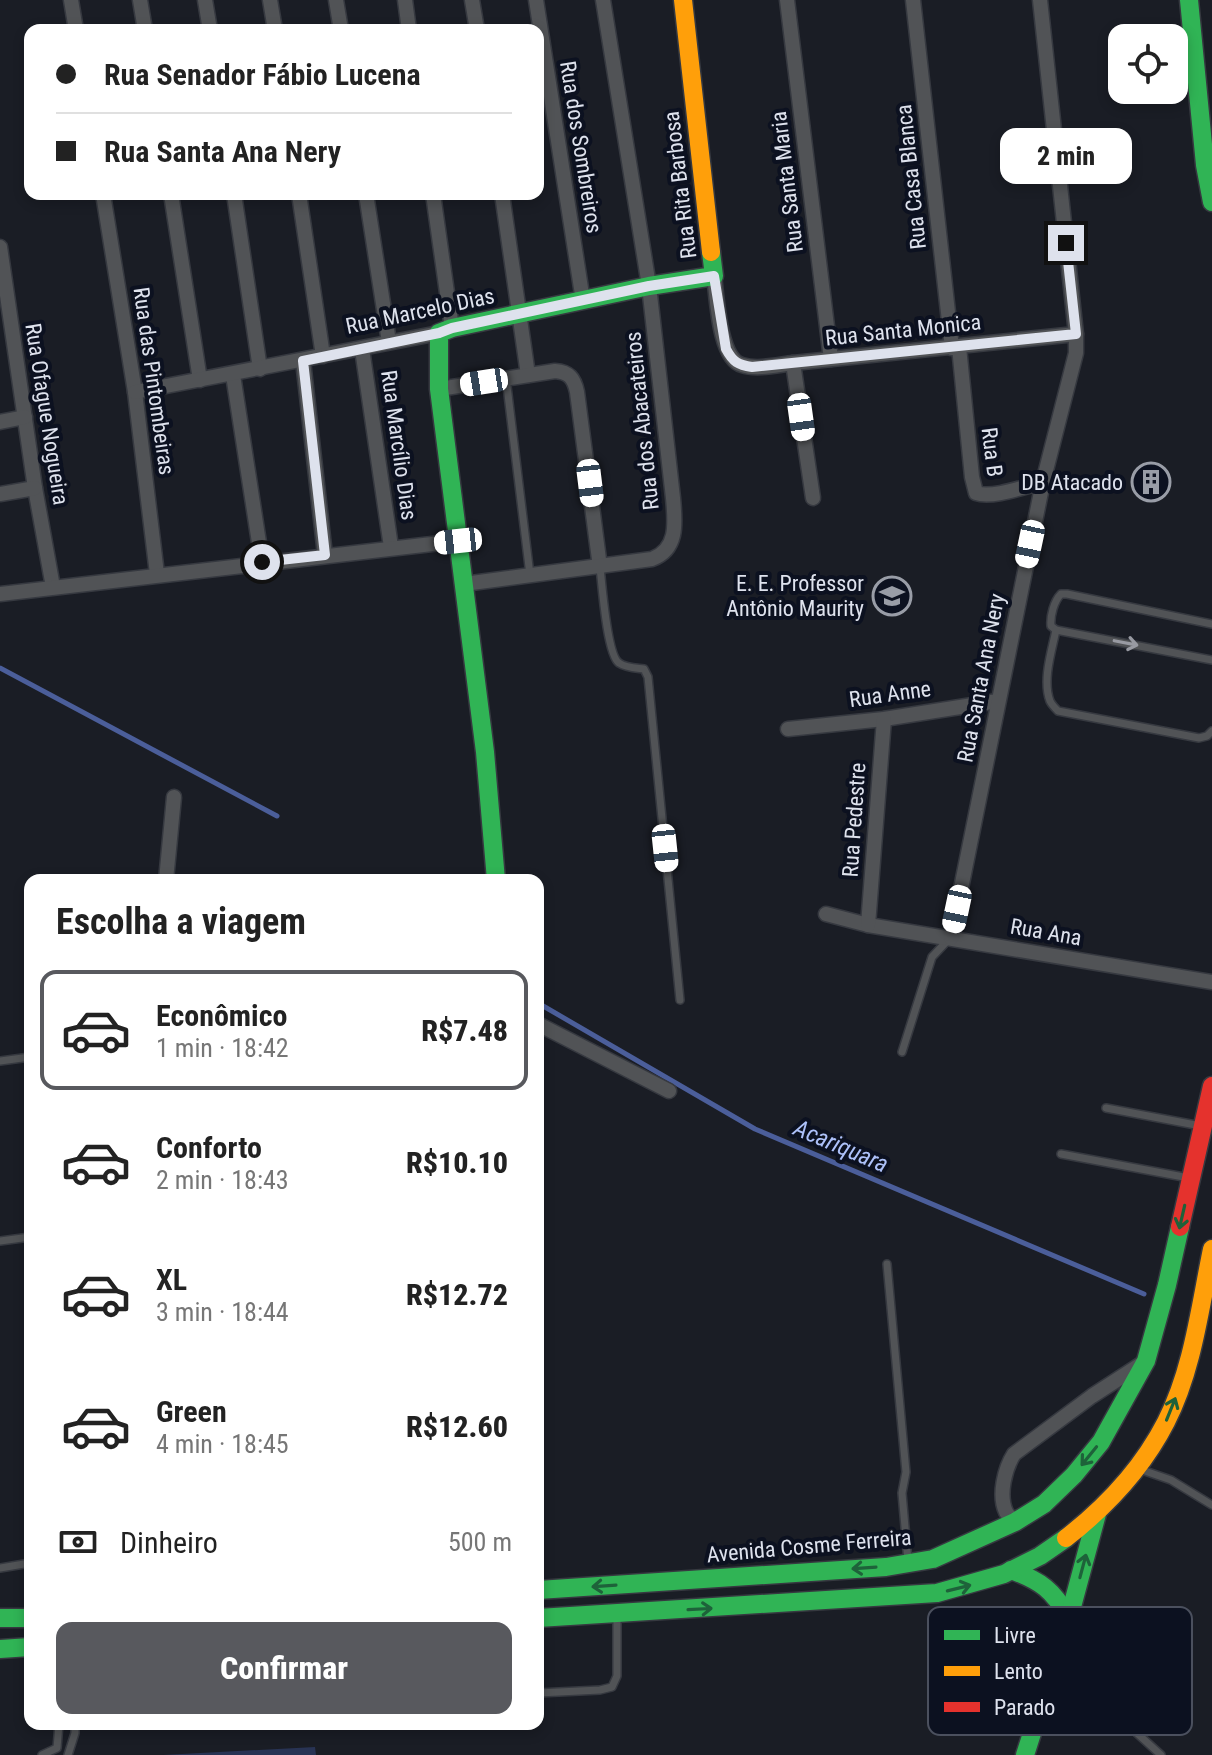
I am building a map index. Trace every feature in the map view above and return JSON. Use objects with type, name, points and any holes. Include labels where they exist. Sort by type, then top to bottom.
[{"type":"main road","name":"Rua Rita Barbosa","points":[[683,0],[714,276]]},
{"type":"main road","points":[[1189,0],[1205,165],[1212,202]]},
{"type":"main road","name":"Rua Marcelo Dias","points":[[446,330],[649,286],[714,276]]},
{"type":"main road","points":[[446,330],[439,389],[485,752],[495,874]]},
{"type":"main road","name":"Avenida Cosme Ferreira","points":[[544,1584],[886,1567],[933,1559],[1015,1522],[1044,1504],[1101,1442],[1146,1361],[1167,1285],[1212,1086]]},
{"type":"main road","points":[[544,1618],[937,1593],[978,1583],[1011,1570],[1069,1536],[1097,1514],[1123,1486],[1166,1422],[1179,1392],[1212,1249]]},
{"type":"main road","points":[[1072,1607],[1097,1514]]},
{"type":"main road","points":[[1011,1570],[1047,1586],[1063,1607]]},
{"type":"main road","points":[[0,1618],[24,1618]]},
{"type":"main road","points":[[0,1649],[24,1647]]},
{"type":"main road","points":[[1025,1755],[1032,1735]]},
{"type":"street","points":[[71,0],[75,24]]},
{"type":"street","points":[[140,0],[144,24]]},
{"type":"street","points":[[205,0],[209,24]]},
{"type":"street","points":[[270,0],[274,24]]},
{"type":"street","points":[[336,0],[340,24]]},
{"type":"street","points":[[405,0],[408,24]]},
{"type":"street","points":[[472,0],[476,24]]},
{"type":"street","name":"Rua dos Sombreiros","points":[[536,0],[540,24]]},
{"type":"street","name":"Rua dos Abacateiros","points":[[600,567],[660,557],[672,543],[675,528],[649,286],[603,0]]},
{"type":"street","name":"Rua Santa Maria","points":[[787,0],[831,359]]},
{"type":"street","name":"Rua Casa Blanca","points":[[913,0],[956,348]]},
{"type":"street","name":"Rua Santa Ana Nery","points":[[951,938],[1043,482],[1076,353],[1040,0]]},
{"type":"street","name":"Rua dos Sombreiros","points":[[544,51],[583,301]]},
{"type":"street","name":"Rua das Pintombeiras","points":[[104,200],[135,392],[157,574]]},
{"type":"street","points":[[172,200],[200,380]]},
{"type":"street","points":[[235,200],[260,369]]},
{"type":"street","points":[[300,200],[323,356]]},
{"type":"street","points":[[367,200],[389,342]]},
{"type":"street","points":[[434,200],[446,330]]},
{"type":"street","points":[[503,200],[528,375]]},
{"type":"street","name":"Rua Ofague Nogueira","points":[[0,247],[3,290],[53,587]]},
{"type":"street","name":"Rua Rita Barbosa","points":[[714,276],[724,343],[734,362]]},
{"type":"street","name":"Rua Marcelo Dias","points":[[135,392],[233,375],[446,330]]},
{"type":"street","name":"Rua Santa Monica","points":[[734,362],[752,367],[1076,334]]},
{"type":"street","name":"Rua B","points":[[956,348],[976,493],[990,494],[1043,482]]},
{"type":"street","name":"Rua Marcílio Dias","points":[[362,349],[391,547]]},
{"type":"street","points":[[303,361],[325,555]]},
{"type":"street","points":[[793,363],[813,498]]},
{"type":"street","points":[[439,389],[555,371],[570,375],[577,392],[600,567],[464,584]]},
{"type":"street","points":[[233,375],[262,562]]},
{"type":"street","points":[[0,422],[25,417]]},
{"type":"street","points":[[0,494],[35,488]]},
{"type":"street","points":[[0,594],[458,541]]},
{"type":"street","name":"Rua Anne","points":[[788,729],[884,719],[998,701]]},
{"type":"street","name":"Rua Pedestre","points":[[868,925],[884,719]]},
{"type":"street","points":[[167,874],[174,797]]},
{"type":"street","name":"Rua Ana","points":[[826,914],[868,925],[1212,982]]},
{"type":"street","points":[[544,1027],[669,1091]]},
{"type":"street","points":[[1015,1522],[1006,1511],[1003,1489],[1007,1465],[1014,1454],[1080,1404],[1146,1361]]},
{"type":"lane","points":[[506,378],[530,575]]},
{"type":"lane","points":[[600,567],[609,642],[614,658],[626,667],[644,669],[648,677],[680,1000]]},
{"type":"lane","points":[[1212,624],[1067,594],[1061,594],[1056,599],[1050,621],[1056,630],[1212,660]]},
{"type":"lane","points":[[1056,630],[1048,665],[1048,683],[1050,700],[1058,711],[1199,738],[1212,731]]},
{"type":"lane","points":[[902,1052],[932,957],[951,938]]},
{"type":"lane","points":[[0,1061],[24,1058]]},
{"type":"lane","points":[[1106,1108],[1203,1127]]},
{"type":"lane","points":[[1061,1154],[1191,1178]]},
{"type":"lane","points":[[0,1241],[24,1238]]},
{"type":"lane","points":[[887,1264],[906,1472],[902,1493],[908,1563]]},
{"type":"lane","points":[[1136,1468],[1171,1480],[1212,1505]]},
{"type":"lane","points":[[0,1568],[24,1564]]},
{"type":"lane","points":[[544,1693],[612,1687],[617,1676],[617,1613]]},
{"type":"lane","points":[[42,1755],[57,1748],[58,1730]]},
{"type":"lane","points":[[68,1755],[75,1730]]},
{"type":"lane","points":[[1139,1735],[1161,1755]]},
{"type":"shaded area","points":[[315,1747],[316,1755],[163,1755]]},
{"type":"waterway","points":[[0,668],[277,816]]},
{"type":"waterway","name":"Acariquara","points":[[544,1006],[755,1129],[1144,1294]]},
{"type":"traffic: fast","points":[[1189,0],[1205,165],[1212,202]]},
{"type":"traffic: fast","points":[[495,874],[485,752],[439,389],[439,333],[649,286],[714,276],[711,252]]},
{"type":"traffic: fast","points":[[544,1590],[886,1567],[933,1559],[1015,1522],[1044,1504],[1074,1475],[1101,1442],[1146,1361],[1180,1227]]},
{"type":"traffic: fast","points":[[1072,1607],[1097,1514]]},
{"type":"traffic: fast","points":[[544,1618],[937,1593],[1004,1574],[1040,1556],[1066,1538]]},
{"type":"traffic: fast","points":[[1011,1570],[1045,1588],[1062,1607]]},
{"type":"traffic: fast","points":[[0,1618],[24,1618]]},
{"type":"traffic: fast","points":[[0,1649],[24,1647]]},
{"type":"traffic: fast","points":[[1025,1755],[1031,1735]]},
{"type":"traffic: slow","points":[[683,0],[711,252]]},
{"type":"traffic: slow","points":[[1066,1538],[1122,1486],[1166,1422],[1189,1359],[1212,1249]]},
{"type":"traffic: jam","points":[[1180,1227],[1212,1086]]},
{"type":"place","name":"DB Atacado","points":[[1151,482]]},
{"type":"place","name":"E. E. Professor Antônio Maurity","points":[[892,596]]},
{"type":"route","points":[[262,562],[325,555],[303,361],[649,286],[714,276],[726,349],[737,364],[752,367],[1076,334],[1066,243]]}]
